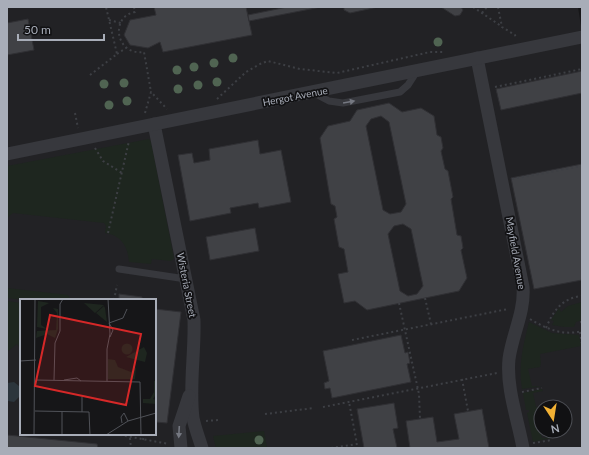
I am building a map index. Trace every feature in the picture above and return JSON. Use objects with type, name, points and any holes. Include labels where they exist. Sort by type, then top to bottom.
[{"type":"street","name":"Hergot Avenue","points":[[7,154],[149,120],[312,92],[582,37]]},
{"type":"street","name":"Mayfield Avenue","points":[[477,58],[523,287],[522,303],[511,348],[509,370],[523,448]]},
{"type":"street","name":"Wisteria Street","points":[[149,120],[194,320],[195,350],[192,389],[193,420],[202,448]]},
{"type":"street","points":[[177,446],[179,426],[192,389]]},
{"type":"lane","points":[[119,269],[186,280]]},
{"type":"path","points":[[106,7],[117,54]]},
{"type":"path","points":[[134,7],[136,12],[129,14],[121,23],[119,39],[126,48],[135,52],[144,52],[151,92],[149,120]]},
{"type":"path","points":[[473,7],[515,36],[516,40],[508,41]]},
{"type":"path","points":[[482,13],[487,7]]},
{"type":"path","points":[[498,7],[502,27]]},
{"type":"path","points":[[109,20],[121,23]]},
{"type":"path","points":[[90,74],[126,48]]},
{"type":"path","points":[[214,100],[246,72],[268,61],[300,69],[337,72],[430,52],[450,52]]},
{"type":"path","points":[[494,87],[582,69]]},
{"type":"path","points":[[151,92],[170,112]]},
{"type":"path","points":[[75,113],[79,130]]},
{"type":"path","points":[[108,233],[130,140]]},
{"type":"path","points":[[95,147],[103,161],[122,173]]},
{"type":"path","points":[[509,180],[582,166]]},
{"type":"path","points":[[114,299],[117,285]]},
{"type":"path","points":[[546,328],[560,304],[569,299],[582,296]]},
{"type":"path","points":[[425,298],[430,324]]},
{"type":"path","points":[[399,303],[418,388],[420,419]]},
{"type":"path","points":[[352,340],[507,309],[514,311]]},
{"type":"path","points":[[527,317],[546,328],[565,333],[581,331],[582,344]]},
{"type":"path","points":[[581,321],[582,326]]},
{"type":"path","points":[[323,407],[501,372]]},
{"type":"path","points":[[462,379],[468,411]]},
{"type":"path","points":[[520,392],[542,388]]},
{"type":"path","points":[[331,448],[357,444],[348,402]]},
{"type":"path","points":[[265,414],[314,408]]},
{"type":"path","points":[[204,421],[219,420]]},
{"type":"path","points":[[120,435],[177,446]]},
{"type":"path","points":[[143,440],[144,435]]},
{"type":"path","points":[[130,438],[131,448]]},
{"type":"path","points":[[538,442],[552,440]]},
{"type":"shaded area","points":[[7,7],[578,7],[582,32],[582,448],[7,448]]},
{"type":"shaded area","points":[[149,139],[151,142],[174,258],[171,261],[152,259],[151,264],[129,262],[127,251],[123,243],[115,236],[105,233],[106,226],[104,223],[13,213],[7,218],[7,166]]},
{"type":"shaded area","points":[[7,288],[68,295],[70,299],[20,299],[7,298]]},
{"type":"shaded area","points":[[7,301],[20,303],[20,348],[17,344],[7,352]]},
{"type":"shaded area","points":[[582,302],[582,320],[576,322],[574,327],[552,325],[554,321],[551,320],[559,308],[561,312],[568,306]]},
{"type":"shaded area","points":[[529,322],[552,333],[579,335],[581,346],[540,354],[540,367],[528,369],[532,386],[542,386],[522,389],[521,364],[523,347]]},
{"type":"shaded area","points":[[14,382],[19,386],[20,396],[14,402],[8,401],[7,383]]},
{"type":"shaded area","points":[[542,389],[543,391],[533,393],[534,399],[533,399],[533,439],[546,439],[533,442],[527,413],[529,410],[526,410],[523,393]]},
{"type":"shaded area","points":[[264,431],[267,448],[216,448],[213,436]]},
{"type":"building","points":[[154,7],[246,7],[252,35],[163,52],[160,42],[148,48],[130,45],[124,35],[130,20],[156,15]]},
{"type":"building","points":[[287,7],[321,7],[249,21],[248,15]]},
{"type":"building","points":[[344,7],[378,7],[350,13],[344,10]]},
{"type":"building","points":[[441,7],[461,7],[463,10],[460,15],[455,16]]},
{"type":"building","points":[[28,19],[34,50],[7,55],[7,23]]},
{"type":"building","points":[[582,71],[582,93],[501,110],[496,89]]},
{"type":"building","points":[[389,103],[402,112],[421,108],[434,116],[437,135],[441,137],[443,148],[441,151],[445,169],[448,171],[453,197],[451,199],[457,235],[461,236],[463,248],[461,250],[467,278],[459,291],[367,310],[355,301],[344,303],[338,274],[348,272],[344,249],[339,247],[334,219],[337,217],[335,206],[331,204],[320,138],[328,126],[350,121],[357,110]],"holes":[[[381,116],[389,122],[406,204],[401,212],[390,214],[383,210],[366,126],[371,119]],[[403,224],[411,229],[423,286],[417,294],[408,296],[400,291],[388,234],[394,226]]]},
{"type":"building","points":[[258,140],[260,154],[281,150],[291,202],[259,208],[258,203],[230,208],[231,213],[190,221],[178,155],[192,153],[194,163],[210,160],[209,149]]},
{"type":"building","points":[[582,164],[582,280],[534,289],[511,178]]},
{"type":"building","points":[[255,228],[259,251],[210,260],[206,237]]},
{"type":"building","points":[[119,294],[142,297],[142,299],[119,299]]},
{"type":"building","points":[[156,309],[181,312],[167,423],[156,422]]},
{"type":"building","points":[[401,335],[405,353],[408,352],[410,363],[407,364],[411,382],[332,398],[330,388],[325,389],[324,383],[329,381],[323,351]]},
{"type":"building","points":[[394,403],[398,428],[393,429],[397,448],[364,448],[357,409]]},
{"type":"building","points":[[482,409],[489,448],[410,448],[406,421],[433,417],[437,442],[459,439],[454,414]]},
{"type":"building","points":[[7,435],[97,444],[98,448],[7,448]]}]
